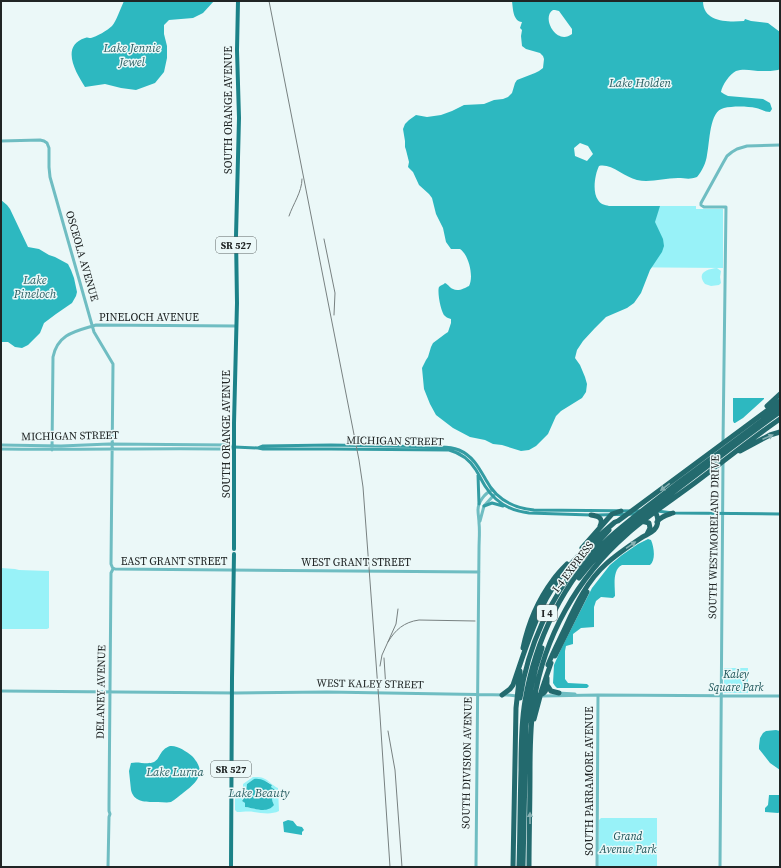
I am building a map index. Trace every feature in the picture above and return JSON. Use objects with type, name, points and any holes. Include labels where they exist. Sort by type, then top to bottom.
[{"type":"highway","points":[[728,440],[732,433],[771,403],[780,394]]},
{"type":"highway","name":"I 4","points":[[525,699],[531,678],[530,656],[538,634],[557,595],[585,556],[618,521],[780,401]]},
{"type":"highway","name":"I-4 EXPRESS","points":[[729,452],[780,407]]},
{"type":"highway","name":"I-4 EXPRESS","points":[[531,678],[535,656],[550,620],[570,585],[594,553],[625,524],[646,508],[719,455],[729,452],[780,412]]},
{"type":"highway","name":"I 4","points":[[514,867],[516,735],[531,678],[545,656],[556,628],[572,598],[589,574],[617,543],[639,524],[718,466],[729,452],[780,419]]},
{"type":"highway","points":[[729,452],[742,450],[770,435],[780,432]]},
{"type":"highway","name":"I-4 EXPRESS","points":[[531,678],[552,621],[567,595],[584,571],[601,551],[631,524],[654,511],[719,455]]},
{"type":"highway","points":[[530,867],[529,836],[531,728],[534,720],[525,699],[514,685],[528,627],[537,606],[551,582],[612,514],[621,511]]},
{"type":"highway","points":[[654,511],[657,522]]},
{"type":"highway","points":[[548,665],[580,597],[598,572],[623,550],[654,530],[657,522],[663,516],[673,513]]},
{"type":"highway","points":[[589,539],[601,523],[601,519],[599,517],[591,515]]},
{"type":"highway","points":[[600,528],[606,523],[614,520],[645,522],[649,523],[650,528],[646,534]]},
{"type":"highway","points":[[504,695],[511,687],[524,648],[546,600],[556,584],[586,547],[618,521]]},
{"type":"highway","points":[[519,867],[522,730],[525,699],[544,680],[588,590],[597,576],[616,556]]},
{"type":"highway","points":[[529,638],[539,606],[563,568]]},
{"type":"highway","points":[[525,699],[545,693],[550,655],[573,605],[587,581],[589,574]]},
{"type":"highway","points":[[523,867],[526,726],[524,648]]},
{"type":"highway","points":[[516,680],[518,686],[521,687],[540,688],[545,686],[547,678]]},
{"type":"highway","points":[[547,685],[551,691],[559,693]]},
{"type":"main road","name":"SOUTH ORANGE AVENUE","points":[[231,867],[234,447],[237,297],[236,235],[239,118],[238,1]]},
{"type":"main road","name":"MICHIGAN STREET","points":[[258,448],[270,446],[449,450],[457,452],[470,462],[488,492],[508,504],[526,509],[780,514]]},
{"type":"main road","points":[[267,449],[270,446]]},
{"type":"main road","name":"MICHIGAN STREET","points":[[234,447],[267,449],[294,447],[441,446],[459,450],[473,460],[498,501],[507,507],[523,512],[591,515],[654,511]]},
{"type":"main road","points":[[477,472],[479,480],[479,504]]},
{"type":"main road","points":[[484,506],[492,503],[507,507]]},
{"type":"street","name":"OSCEOLA AVENUE","points":[[1,141],[40,140],[48,143],[50,177],[92,326],[97,338],[112,361],[113,369]]},
{"type":"street","name":"SOUTH WESTMORELAND DRIVE","points":[[720,867],[726,207],[702,206],[701,203],[723,163],[732,152],[747,146],[780,145]]},
{"type":"street","name":"PINELOCH AVENUE","points":[[52,448],[53,358],[56,347],[66,336],[96,325],[236,326]]},
{"type":"street","name":"DELANEY AVENUE","points":[[108,867],[113,369]]},
{"type":"street","name":"MICHIGAN STREET","points":[[1,445],[76,449],[113,446]]},
{"type":"street","name":"MICHIGAN STREET","points":[[1,449],[52,448],[79,445],[228,449],[234,447]]},
{"type":"street","points":[[76,449],[79,445]]},
{"type":"street","points":[[484,506],[479,504],[488,492],[492,490]]},
{"type":"street","name":"SOUTH DIVISION AVENUE","points":[[479,523],[484,506],[494,495]]},
{"type":"street","name":"SOUTH DIVISION AVENUE","points":[[476,867],[479,504]]},
{"type":"street","name":"EAST GRANT STREET","points":[[112,569],[233,570]]},
{"type":"street","name":"WEST GRANT STREET","points":[[233,570],[479,572]]},
{"type":"street","name":"WEST KALEY STREET","points":[[1,691],[232,693],[322,692],[504,695],[525,699],[598,695]]},
{"type":"street","name":"WEST KALEY STREET","points":[[504,695],[525,699],[545,693],[598,695]]},
{"type":"street","points":[[598,695],[780,696]]},
{"type":"street","name":"SOUTH PARRAMORE AVENUE","points":[[597,867],[598,695]]},
{"type":"green space","points":[[604,206],[696,206],[696,209],[723,209],[723,268],[603,267]]},
{"type":"green space","points":[[717,268],[721,271],[721,283],[719,285],[711,286],[705,284],[702,274],[710,269]]},
{"type":"green space","points":[[1,568],[49,571],[49,628],[1,629]]},
{"type":"green space","name":"Kaley Square Park","points":[[724,668],[748,668],[748,693],[724,693]]},
{"type":"green space","points":[[253,777],[258,777],[265,779],[278,788],[279,811],[270,813],[237,812],[235,810],[235,792],[243,792],[243,784]],"holes":[[[254,779],[268,782],[272,785],[271,787],[275,793],[273,793],[272,796],[274,805],[257,809],[246,807],[245,803],[242,801],[244,795],[246,794],[247,784]]]},
{"type":"green space","name":"Grand Avenue Park","points":[[601,818],[657,818],[657,867],[598,867],[599,820]]},
{"type":"water","name":"Lake Jennie Jewel","points":[[124,1],[214,1],[203,13],[193,18],[169,20],[164,25],[167,58],[164,72],[155,83],[136,90],[105,84],[85,87],[74,67],[72,60],[73,47],[77,42],[85,38],[96,36],[112,26]]},
{"type":"water","name":"Lake Holden","points":[[512,1],[703,1],[707,14],[718,20],[744,21],[745,19],[768,23],[780,32],[780,69],[770,71],[736,71],[727,80],[721,92],[728,96],[763,99],[770,103],[772,109],[770,112],[752,107],[724,108],[719,110],[715,115],[711,128],[706,161],[697,177],[689,179],[673,178],[642,181],[632,178],[608,166],[599,166],[595,178],[595,192],[596,197],[603,204],[609,206],[660,206],[655,222],[663,239],[664,246],[662,252],[650,270],[641,293],[634,303],[627,308],[606,317],[583,341],[577,350],[575,358],[580,365],[587,384],[586,392],[582,398],[561,411],[556,416],[548,434],[536,446],[529,450],[521,451],[470,437],[453,428],[436,415],[424,389],[422,368],[433,343],[448,332],[451,323],[451,319],[447,318],[442,311],[439,298],[439,287],[445,283],[455,290],[466,288],[469,286],[471,272],[466,256],[463,252],[460,249],[451,249],[446,242],[443,228],[436,214],[432,198],[419,185],[413,172],[408,167],[409,162],[405,147],[403,129],[405,124],[416,115],[427,117],[441,115],[464,105],[484,104],[508,97],[512,93],[517,80],[543,68],[543,56],[540,53],[526,49],[522,46],[522,30],[520,28],[522,22],[515,17]],"holes":[[[553,10],[559,11],[572,29],[572,34],[566,37],[561,36],[556,34],[552,29],[549,18]],[[580,143],[588,146],[593,154],[587,161],[575,156],[574,148]]]},
{"type":"water","name":"Lake Pineloch","points":[[1,200],[10,209],[28,247],[39,249],[68,264],[74,278],[77,292],[72,303],[44,323],[40,333],[28,345],[22,348],[15,347],[8,342],[1,342]]},
{"type":"water","points":[[733,398],[764,399],[743,418],[734,423]]},
{"type":"water","points":[[648,539],[651,540],[654,550],[652,563],[650,565],[622,565],[619,567],[615,574],[615,596],[613,598],[601,597],[596,601],[594,607],[594,627],[581,628],[573,634],[573,644],[566,646],[565,679],[568,683],[587,684],[589,686],[587,688],[557,688],[553,683],[554,665],[592,588],[610,565],[638,544]]},
{"type":"water","points":[[766,731],[780,731],[780,770],[770,763],[759,749],[760,738],[763,733]]},
{"type":"water","name":"Lake Lurna","points":[[176,746],[192,756],[199,767],[199,776],[193,785],[171,802],[150,802],[138,800],[131,790],[129,771],[131,763],[154,762],[166,748]]},
{"type":"water","name":"Lake Beauty","points":[[254,779],[259,779],[272,785],[271,787],[275,790],[272,798],[274,805],[271,808],[261,810],[245,807],[245,803],[242,801],[246,793],[247,784]]},
{"type":"water","points":[[769,795],[780,795],[780,812],[765,812],[765,808],[768,805]]},
{"type":"water","points":[[288,820],[293,821],[297,826],[302,827],[304,830],[302,835],[284,832],[283,822]]},
{"type":"railway","points":[[269,1],[363,487],[390,867]]},
{"type":"railway","points":[[289,216],[299,193],[302,179]]},
{"type":"railway","points":[[324,239],[335,293],[334,315]]},
{"type":"railway","points":[[380,666],[382,655],[396,624],[398,609]]},
{"type":"railway","points":[[388,642],[400,627],[414,621],[475,621]]},
{"type":"railway","points":[[384,658],[386,689]]},
{"type":"railway","points":[[388,731],[395,770],[402,867]]}]
